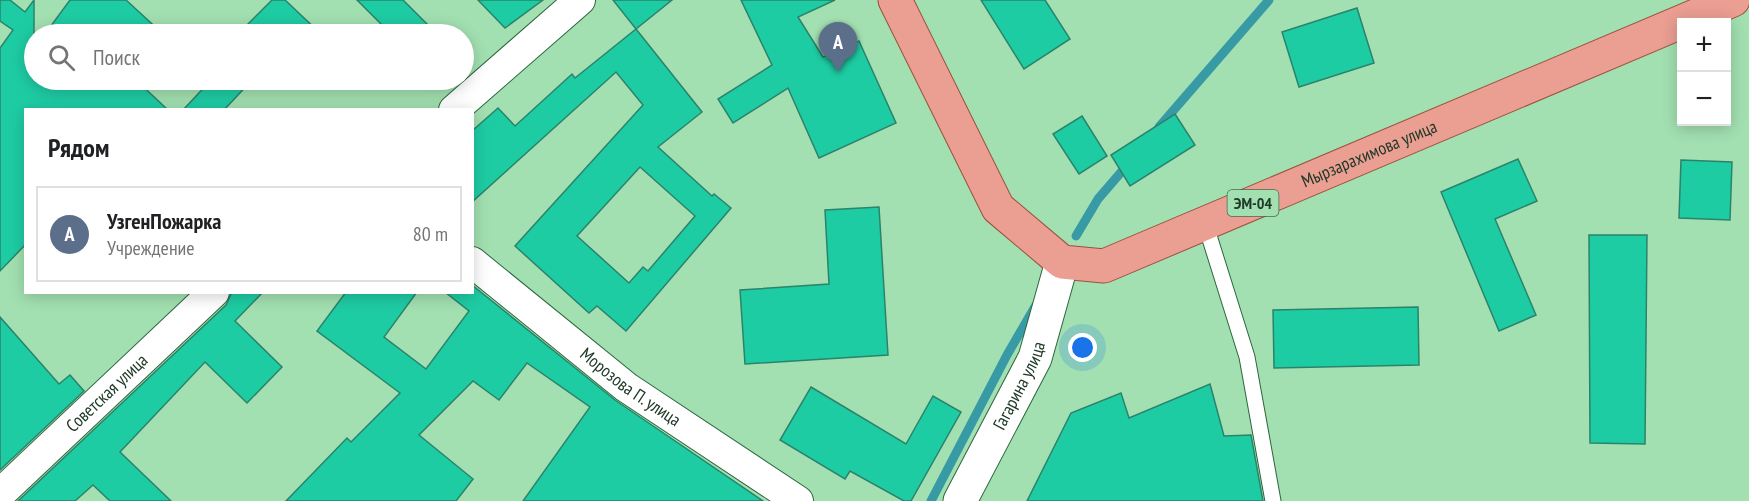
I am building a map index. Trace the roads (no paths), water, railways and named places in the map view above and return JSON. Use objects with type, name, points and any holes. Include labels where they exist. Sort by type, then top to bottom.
[{"type":"main road","points":[[895,0],[998,208],[1062,262]]},
{"type":"main road","name":"Мырзарахимова улица","points":[[1062,262],[1104,266],[1733,0]]},
{"type":"street","points":[[456,108],[580,0]]},
{"type":"street","name":"Гагарина улица","points":[[960,501],[1035,358],[1062,262]]},
{"type":"street","name":"Морозова П. улица","points":[[474,264],[626,387],[798,501]]},
{"type":"street","name":"Советская улица","points":[[0,494],[212,294]]},
{"type":"lane","points":[[1205,224],[1247,357],[1273,501]]},
{"type":"waterway","points":[[1159,127],[1269,0]]},
{"type":"waterway","points":[[1076,236],[1098,199],[1129,163]]},
{"type":"waterway","points":[[931,501],[1007,355],[1036,305]]},
{"type":"place","name":"УзгенПожарка","points":[[838,72]]}]
